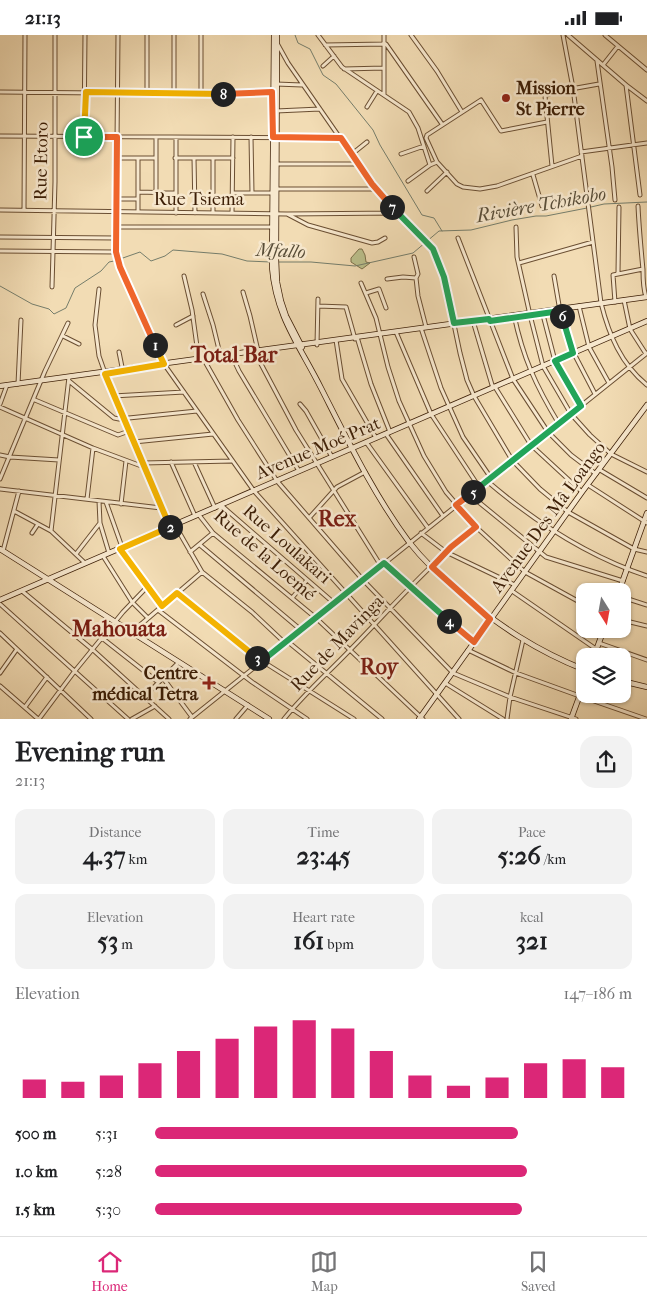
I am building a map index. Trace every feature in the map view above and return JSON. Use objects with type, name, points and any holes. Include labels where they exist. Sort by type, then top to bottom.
[{"type":"street","points":[[24,210],[25,35]]},
{"type":"street","name":"Rue Etoro","points":[[52,287],[54,251],[55,35]]},
{"type":"street","points":[[84,137],[86,92],[85,35]]},
{"type":"street","points":[[118,35],[116,252],[120,267],[165,365],[254,491],[459,719]]},
{"type":"street","points":[[146,94],[147,35]]},
{"type":"street","points":[[174,35],[174,94]]},
{"type":"street","points":[[201,35],[201,94]]},
{"type":"street","points":[[274,191],[276,164],[272,92],[274,84],[275,35]]},
{"type":"street","points":[[275,35],[274,213],[276,259],[279,293],[286,316],[300,347],[364,472],[410,543],[432,567],[490,619],[546,653],[576,666]]},
{"type":"street","points":[[318,35],[344,69],[409,112],[418,128],[430,165]]},
{"type":"street","points":[[384,35],[384,95]]},
{"type":"street","points":[[411,35],[437,71],[462,112]]},
{"type":"street","points":[[563,35],[573,88],[601,305],[611,337],[629,367],[647,385]]},
{"type":"street","points":[[568,35],[646,100]]},
{"type":"street","points":[[605,35],[647,71]]},
{"type":"street","points":[[276,42],[303,85],[376,189],[433,249],[442,270],[460,353],[474,396],[512,461],[540,489],[568,512],[634,549],[647,552]]},
{"type":"street","points":[[325,45],[384,44],[390,49],[442,125]]},
{"type":"street","points":[[603,65],[618,46]]},
{"type":"street","points":[[323,66],[334,56]]},
{"type":"street","points":[[597,61],[615,200]]},
{"type":"street","points":[[344,69],[384,68]]},
{"type":"street","points":[[274,84],[303,85]]},
{"type":"street","points":[[552,167],[545,102],[546,94],[599,84]]},
{"type":"street","points":[[626,85],[640,195]]},
{"type":"street","points":[[367,107],[377,91]]},
{"type":"street","points":[[0,92],[146,94],[272,92]]},
{"type":"street","points":[[547,122],[501,131],[481,100],[426,136],[437,162],[457,184],[480,189],[498,187],[533,175],[581,154],[647,143]]},
{"type":"street","points":[[276,111],[320,109]]},
{"type":"street","points":[[0,136],[341,138]]},
{"type":"street","points":[[156,137],[156,193]]},
{"type":"street","points":[[232,213],[233,137]]},
{"type":"street","points":[[251,137],[252,193]]},
{"type":"street","points":[[176,138],[176,213]]},
{"type":"street","points":[[352,155],[367,142]]},
{"type":"street","points":[[401,154],[424,146]]},
{"type":"street","points":[[117,158],[156,158]]},
{"type":"street","points":[[138,158],[138,212]]},
{"type":"street","points":[[175,158],[233,158]]},
{"type":"street","points":[[194,158],[195,213]]},
{"type":"street","points":[[213,158],[213,213]]},
{"type":"street","points":[[408,181],[437,162]]},
{"type":"street","points":[[276,164],[358,164]]},
{"type":"street","points":[[427,191],[447,172]]},
{"type":"street","points":[[533,175],[542,206]]},
{"type":"street","points":[[232,193],[376,189]]},
{"type":"street","points":[[138,192],[176,193]]},
{"type":"street","points":[[117,199],[138,199]]},
{"type":"street","points":[[601,305],[647,298],[643,286],[638,206]]},
{"type":"street","points":[[618,273],[619,207]]},
{"type":"street","name":"Rue Tsiema","points":[[0,210],[287,214],[397,213]]},
{"type":"street","points":[[274,213],[272,267],[276,293],[282,315],[296,338],[309,343],[336,341],[624,301]]},
{"type":"street","points":[[287,214],[308,225],[372,243],[385,238]]},
{"type":"street","points":[[120,227],[272,227]]},
{"type":"street","points":[[516,227],[519,263],[543,366],[571,414],[590,435],[611,454],[647,472]]},
{"type":"street","points":[[0,237],[116,238]]},
{"type":"street","points":[[458,238],[513,379],[548,432],[571,455],[596,475]]},
{"type":"street","points":[[519,263],[593,242]]},
{"type":"street","points":[[0,251],[116,252]]},
{"type":"street","points":[[414,257],[418,274],[416,278],[423,328],[449,407],[463,437],[491,478]]},
{"type":"street","points":[[615,302],[613,275],[643,269]]},
{"type":"street","points":[[184,276],[201,360],[277,481],[363,580],[452,673],[510,697],[573,718],[578,703]]},
{"type":"street","points":[[554,276],[560,310],[573,353],[595,394]]},
{"type":"street","points":[[387,279],[416,278]]},
{"type":"street","points":[[361,283],[376,318],[388,367],[409,424],[436,476],[456,505],[476,527],[525,572],[576,600]]},
{"type":"street","points":[[99,289],[96,335],[99,356],[113,396],[161,508],[172,526],[202,571],[382,719]]},
{"type":"street","points":[[366,293],[379,289],[386,308]]},
{"type":"street","points":[[243,292],[261,364],[296,430],[382,565],[474,642]]},
{"type":"street","points":[[203,294],[221,357]]},
{"type":"street","points":[[317,343],[318,299]]},
{"type":"street","points":[[163,678],[191,718],[647,354],[630,329],[624,301]]},
{"type":"street","points":[[318,306],[346,307],[388,433],[443,516]]},
{"type":"street","points":[[579,308],[589,347],[610,383]]},
{"type":"street","points":[[542,312],[555,361],[581,406]]},
{"type":"street","points":[[176,325],[193,316]]},
{"type":"street","points":[[514,316],[530,372],[559,423]]},
{"type":"street","points":[[18,384],[21,320]]},
{"type":"street","name":"Avenue Moé Prat","points":[[0,601],[647,321]]},
{"type":"street","points":[[473,322],[492,385],[531,445],[582,492]]},
{"type":"street","points":[[0,479],[68,323]]},
{"type":"street","points":[[396,333],[432,414],[479,487]]},
{"type":"street","points":[[63,336],[80,344]]},
{"type":"street","points":[[290,346],[296,338]]},
{"type":"street","points":[[336,341],[342,379],[376,438]]},
{"type":"street","points":[[257,352],[290,346],[300,347],[309,343]]},
{"type":"street","points":[[0,387],[300,347],[317,343]]},
{"type":"street","points":[[119,352],[123,371]]},
{"type":"street","points":[[232,355],[245,382],[299,471]]},
{"type":"street","points":[[51,531],[69,379]]},
{"type":"street","points":[[69,379],[114,418],[123,419],[197,411]]},
{"type":"street","points":[[7,386],[41,382]]},
{"type":"street","points":[[7,386],[0,405],[26,419],[126,461],[144,465],[171,462],[233,461]]},
{"type":"street","points":[[113,396],[184,392]]},
{"type":"street","points":[[35,399],[118,435],[129,431]]},
{"type":"street","points":[[300,404],[309,416],[332,457]]},
{"type":"street","name":"Avenue Des Mâ Loango","points":[[421,718],[490,619],[647,405]]},
{"type":"street","points":[[642,412],[647,416]]},
{"type":"street","points":[[134,442],[214,434]]},
{"type":"street","points":[[366,443],[428,528]]},
{"type":"street","points":[[87,499],[93,448]]},
{"type":"street","points":[[0,455],[59,460]]},
{"type":"street","points":[[122,504],[126,461]]},
{"type":"street","name":"Rue de la Loemé","points":[[171,462],[197,516],[214,533],[316,618],[421,718]]},
{"type":"street","points":[[194,462],[215,508]]},
{"type":"street","points":[[600,470],[647,498]]},
{"type":"street","points":[[309,518],[337,487],[364,472]]},
{"type":"street","points":[[487,481],[522,510],[554,532],[627,569],[647,576]]},
{"type":"street","points":[[588,485],[645,523]]},
{"type":"street","points":[[0,489],[161,508]]},
{"type":"street","points":[[19,491],[1,550],[269,719]]},
{"type":"street","points":[[470,495],[540,552],[553,560],[622,581],[645,523],[647,513]]},
{"type":"street","points":[[99,501],[100,523],[109,553]]},
{"type":"street","points":[[106,502],[121,548],[162,606]]},
{"type":"street","name":"Rue Loulakari","points":[[222,506],[334,603]]},
{"type":"street","points":[[14,511],[51,531],[85,563]]},
{"type":"street","points":[[76,554],[100,523]]},
{"type":"street","points":[[32,533],[38,524]]},
{"type":"street","name":"Rue de Mavinga","points":[[284,719],[308,691],[446,552],[476,527]]},
{"type":"street","points":[[190,553],[214,533]]},
{"type":"street","points":[[421,533],[446,552],[515,586]]},
{"type":"street","points":[[200,545],[301,630]]},
{"type":"street","points":[[103,556],[132,602],[148,618]]},
{"type":"street","points":[[132,633],[202,571]]},
{"type":"street","points":[[292,598],[306,580]]},
{"type":"street","points":[[0,686],[39,719],[74,672],[132,602],[148,586]]},
{"type":"street","points":[[22,591],[93,649],[169,719]]},
{"type":"street","points":[[512,591],[595,648]]},
{"type":"street","points":[[177,593],[262,661],[354,719]]},
{"type":"street","points":[[631,600],[647,605]]},
{"type":"street","points":[[0,601],[74,672],[128,719]]},
{"type":"street","points":[[158,610],[245,676],[307,719]]},
{"type":"street","points":[[631,622],[647,626]]},
{"type":"street","points":[[0,633],[91,719]]},
{"type":"street","points":[[102,638],[158,682]]},
{"type":"street","points":[[596,648],[601,638]]},
{"type":"street","points":[[507,719],[523,640]]},
{"type":"street","points":[[599,643],[647,660]]},
{"type":"street","points":[[0,673],[17,649]]},
{"type":"street","points":[[468,650],[516,673],[576,695]]},
{"type":"street","points":[[145,696],[178,663]]},
{"type":"street","points":[[25,707],[47,677]]},
{"type":"street","points":[[445,683],[503,719]]},
{"type":"street","points":[[631,683],[647,687]]},
{"type":"street","points":[[600,703],[646,719]]},
{"type":"street","points":[[132,719],[156,705]]},
{"type":"street","points":[[236,719],[248,705]]},
{"type":"green space","points":[[359,249],[362,249],[366,262],[370,263],[362,269],[351,262],[351,258]]},
{"type":"waterway","points":[[295,35],[298,43],[310,49],[323,75],[336,84],[373,130],[422,215],[434,218],[442,231]]},
{"type":"waterway","name":"Rivière Tchikobo","points":[[591,207],[604,204],[647,202]]},
{"type":"waterway","name":"Mfallo","points":[[277,262],[311,262],[355,266],[413,253],[439,231],[471,230],[512,220],[587,208]]},
{"type":"waterway","name":"Mfallo","points":[[120,259],[140,252],[151,261],[165,256],[173,250],[222,254],[247,261],[271,262]]},
{"type":"waterway","name":"Mfallo","points":[[0,286],[32,304],[49,309],[54,314],[66,308],[75,288],[101,271],[109,262],[114,261]]},
{"type":"place","name":"Mission St Pierre","points":[[506,98]]},
{"type":"place","name":"Centre médical Tetra","points":[[209,683]]},
{"type":"district","name":"Total Bar","points":[[234,354]]},
{"type":"district","name":"Rex","points":[[337,518]]},
{"type":"district","name":"Mahouata","points":[[119,628]]},
{"type":"district","name":"Roy","points":[[379,666]]},
{"type":"route","points":[[86,92],[201,94],[272,92],[273,137],[341,138],[372,184],[397,213],[430,245],[442,270],[454,323],[489,319],[490,321],[560,311],[573,353],[555,361],[581,406],[456,505],[476,527],[451,547],[432,567],[490,619],[474,642],[410,588],[384,563],[262,661],[177,593],[162,606],[120,549],[170,527],[105,374],[164,364],[120,267],[116,252],[117,137],[84,137],[86,92]]}]
